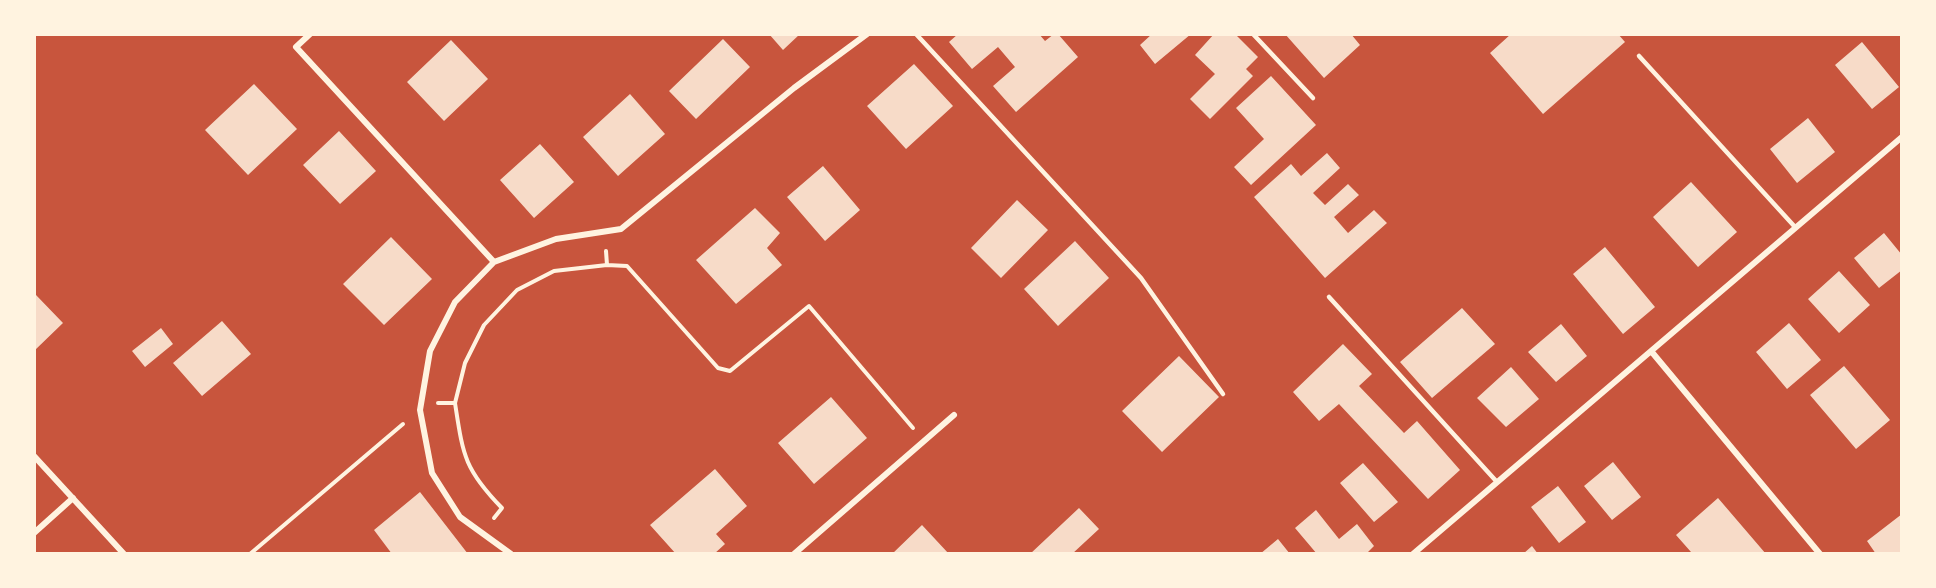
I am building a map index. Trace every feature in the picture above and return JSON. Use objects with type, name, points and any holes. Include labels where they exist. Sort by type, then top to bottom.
[{"type":"street","points":[[310,34],[296,47],[494,262]]},
{"type":"street","points":[[512,554],[460,517],[432,473],[420,410],[421,402],[430,351],[455,302],[494,262],[556,239],[621,230],[794,88],[867,34]]},
{"type":"street","points":[[1413,554],[1902,137]]},
{"type":"street","points":[[1651,351],[1820,554]]},
{"type":"street","points":[[794,554],[954,416]]},
{"type":"street","points":[[34,456],[124,554]]},
{"type":"street","points":[[34,533],[72,498]]},
{"type":"lane","points":[[916,34],[1141,278],[1223,394]]},
{"type":"lane","points":[[1253,34],[1313,98]]},
{"type":"lane","points":[[1639,56],[1795,227]]},
{"type":"lane","points":[[1329,297],[1497,483]]},
{"type":"path","points":[[605,232],[607,266]]},
{"type":"path","points":[[483,534],[502,508],[477,483],[462,451],[455,404],[465,363],[484,325],[517,290],[554,272],[607,266],[627,267],[718,368],[730,371],[809,306],[924,441]]},
{"type":"path","points":[[421,402],[455,404]]},
{"type":"path","points":[[250,554],[420,410]]},
{"type":"building","points":[[769,34],[800,34],[783,50]]},
{"type":"building","points":[[958,34],[1039,34],[1045,41],[1054,34],[1058,34],[1078,57],[1016,112],[993,86],[1015,67],[998,47],[972,69],[949,42]]},
{"type":"building","points":[[1152,34],[1191,34],[1155,64],[1140,45]]},
{"type":"building","points":[[1214,34],[1235,34],[1258,57],[1246,69],[1253,76],[1210,119],[1190,99],[1215,74],[1195,55]]},
{"type":"building","points":[[1285,34],[1351,34],[1360,45],[1324,78]]},
{"type":"building","points":[[1511,34],[1618,34],[1625,42],[1543,114],[1490,53]]},
{"type":"building","points":[[723,39],[750,67],[696,119],[669,91]]},
{"type":"building","points":[[451,40],[488,79],[444,121],[407,82]]},
{"type":"building","points":[[1862,42],[1899,87],[1872,109],[1835,65]]},
{"type":"building","points":[[914,64],[953,106],[906,149],[867,106]]},
{"type":"building","points":[[1271,76],[1316,125],[1251,185],[1234,167],[1264,139],[1236,108]]},
{"type":"building","points":[[254,84],[297,129],[248,175],[205,130]]},
{"type":"building","points":[[630,94],[665,134],[618,176],[583,137]]},
{"type":"building","points":[[1808,118],[1835,152],[1797,183],[1770,149]]},
{"type":"building","points":[[339,131],[376,171],[340,204],[303,165]]},
{"type":"building","points":[[540,144],[574,182],[534,218],[500,180]]},
{"type":"building","points":[[1327,153],[1340,168],[1313,193],[1325,205],[1348,184],[1359,195],[1334,217],[1348,233],[1374,210],[1387,223],[1325,278],[1254,197],[1291,164],[1301,176]]},
{"type":"building","points":[[823,166],[860,210],[825,241],[787,197]]},
{"type":"building","points":[[1691,182],[1737,232],[1698,267],[1653,217]]},
{"type":"building","points":[[1017,200],[1048,230],[1001,278],[971,248]]},
{"type":"building","points":[[755,208],[780,233],[767,248],[782,265],[736,304],[696,260]]},
{"type":"building","points":[[1884,233],[1902,255],[1902,270],[1879,288],[1854,258]]},
{"type":"building","points":[[391,237],[432,279],[384,325],[343,284]]},
{"type":"building","points":[[1075,241],[1109,278],[1058,326],[1024,289]]},
{"type":"building","points":[[1605,247],[1655,307],[1623,334],[1573,274]]},
{"type":"building","points":[[1839,271],[1870,305],[1839,333],[1808,299]]},
{"type":"building","points":[[36,295],[63,323],[34,351],[34,296]]},
{"type":"building","points":[[1462,308],[1495,344],[1432,398],[1400,362]]},
{"type":"building","points":[[222,321],[251,354],[202,396],[173,363]]},
{"type":"building","points":[[1789,323],[1821,360],[1787,389],[1756,352]]},
{"type":"building","points":[[1561,324],[1587,356],[1556,382],[1528,352]]},
{"type":"building","points":[[161,328],[173,344],[145,367],[132,351]]},
{"type":"building","points":[[1343,344],[1372,374],[1359,386],[1404,433],[1417,421],[1460,470],[1428,499],[1339,404],[1319,421],[1293,392]]},
{"type":"building","points":[[1179,356],[1219,397],[1162,452],[1122,411]]},
{"type":"building","points":[[1844,366],[1890,420],[1856,449],[1810,395]]},
{"type":"building","points":[[1511,367],[1539,399],[1506,427],[1477,398]]},
{"type":"building","points":[[831,397],[867,438],[814,484],[778,443]]},
{"type":"building","points":[[1613,462],[1641,497],[1612,520],[1584,486]]},
{"type":"building","points":[[1363,463],[1398,502],[1374,522],[1340,483]]},
{"type":"building","points":[[715,469],[747,506],[716,534],[725,544],[714,554],[676,554],[650,525]]},
{"type":"building","points":[[1558,486],[1586,522],[1559,543],[1531,507]]},
{"type":"building","points":[[420,492],[468,554],[392,554],[374,530]]},
{"type":"building","points":[[1718,498],[1766,554],[1689,554],[1691,552],[1676,535]]},
{"type":"building","points":[[1079,508],[1099,529],[1072,554],[1030,554]]},
{"type":"building","points":[[1316,510],[1339,539],[1357,524],[1374,546],[1366,554],[1317,554],[1295,528]]},
{"type":"building","points":[[1902,514],[1902,554],[1876,554],[1867,541]]},
{"type":"building","points":[[922,525],[949,554],[892,554]]},
{"type":"building","points":[[1278,539],[1290,554],[1260,554]]},
{"type":"building","points":[[1532,546],[1538,554],[1523,554]]}]
